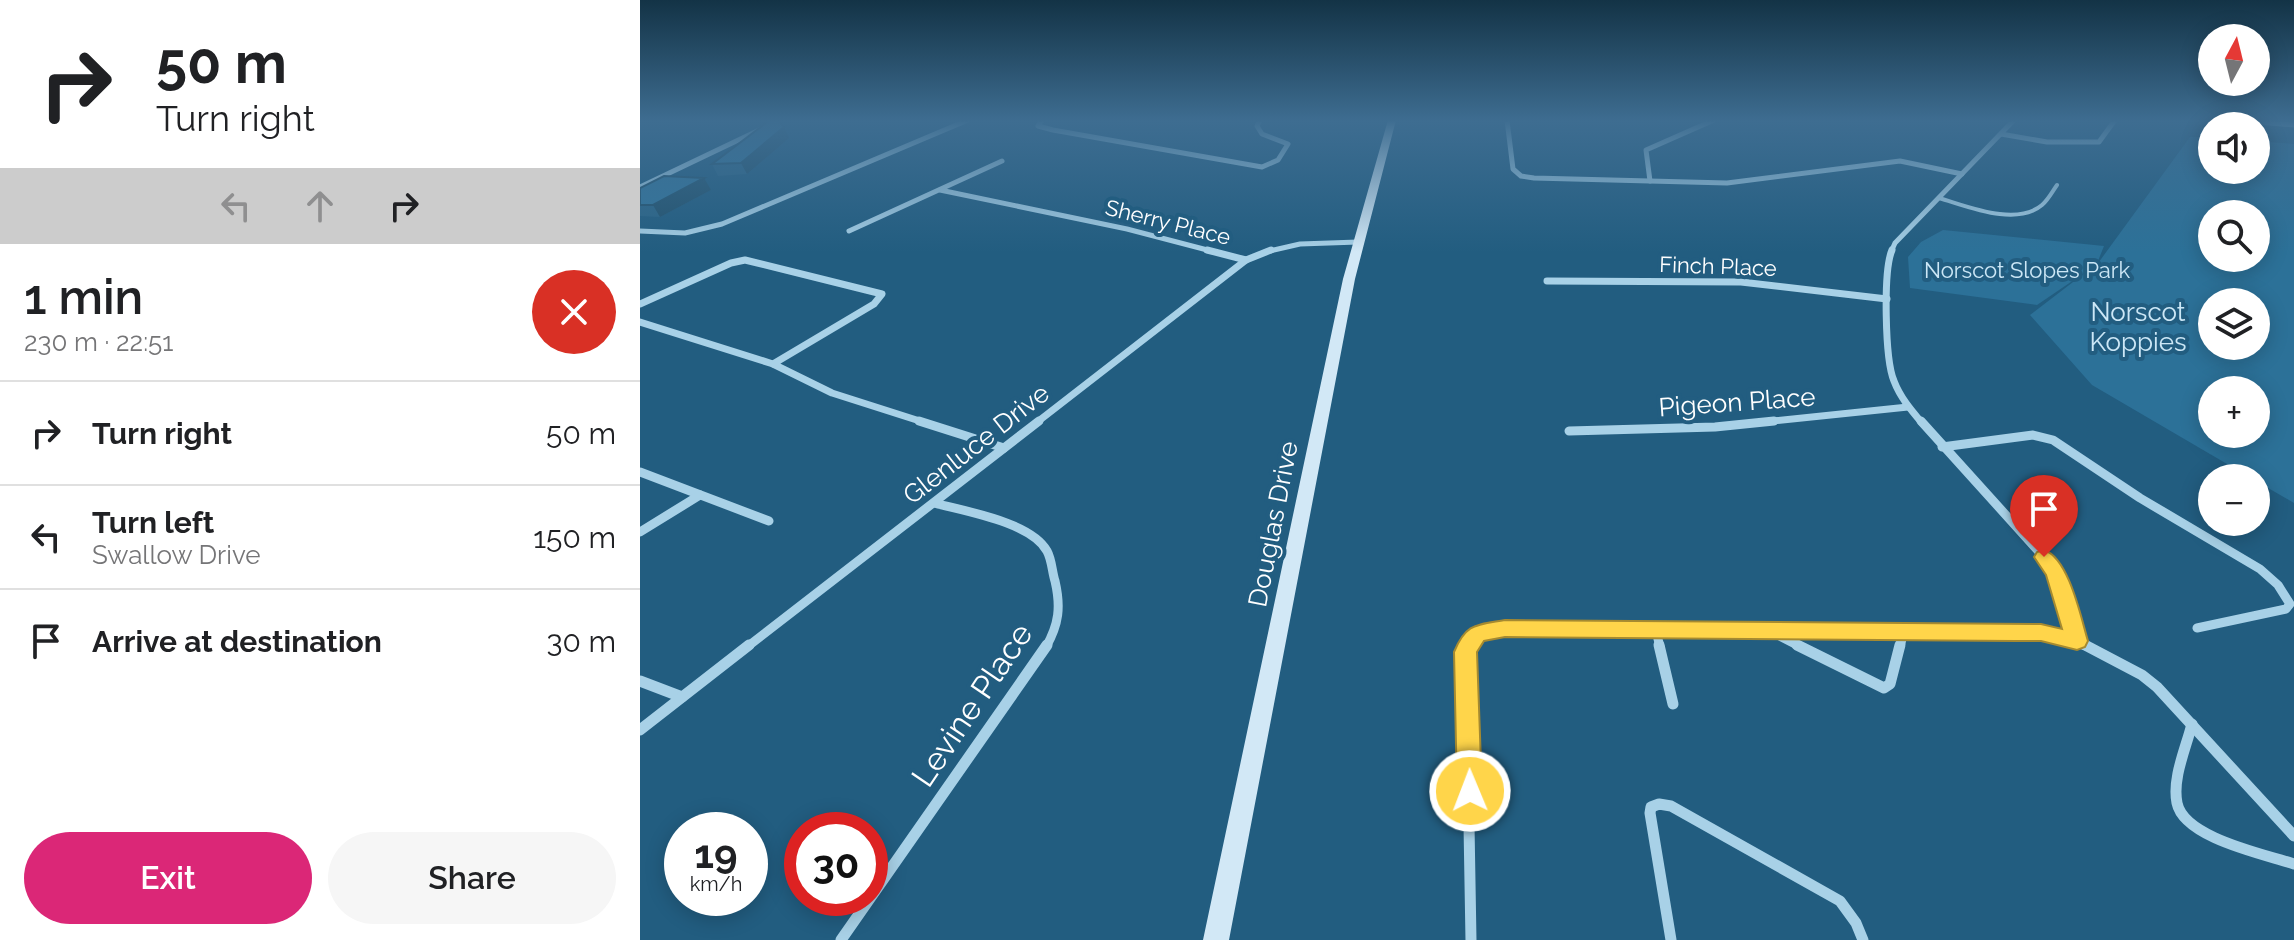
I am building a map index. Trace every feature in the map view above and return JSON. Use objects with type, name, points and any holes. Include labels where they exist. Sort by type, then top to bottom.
[{"type":"street","points":[[640,187],[688,164]]},
{"type":"street","points":[[640,231],[685,233],[722,224],[864,164]]},
{"type":"street","points":[[849,231],[996,164]]},
{"type":"street","points":[[1244,164],[1262,167],[1275,164]]},
{"type":"street","name":"Douglas Drive","points":[[1216,940],[1358,242],[1380,164]]},
{"type":"street","points":[[1511,164],[1521,176],[1747,182],[1879,164]]},
{"type":"street","points":[[1648,164],[1650,181]]},
{"type":"street","points":[[1914,164],[1962,174]]},
{"type":"street","points":[[1972,164],[1891,250],[1887,268],[1891,371],[1908,407],[2051,565],[2070,611],[2077,641]]},
{"type":"street","name":"Sherry Place","points":[[940,190],[1127,229],[1246,260]]},
{"type":"street","name":"Glenluce Drive","points":[[640,730],[1246,260],[1272,248],[1295,243],[1358,242]]},
{"type":"street","points":[[640,304],[731,263],[745,260],[882,294],[874,304],[773,364]]},
{"type":"street","name":"Finch Place","points":[[1547,281],[1741,282],[1887,299]]},
{"type":"street","points":[[640,322],[773,364],[832,393],[1004,448]]},
{"type":"street","name":"Pigeon Place","points":[[1569,431],[1715,427],[1908,407]]},
{"type":"street","points":[[1942,447],[2033,435],[2047,437],[2140,498],[2260,569],[2278,585],[2290,604],[2286,609],[2197,628]]},
{"type":"street","points":[[640,472],[769,521]]},
{"type":"street","points":[[640,532],[700,495]]},
{"type":"street","name":"Levine Place","points":[[841,940],[1031,670],[1057,625],[1061,611],[1046,549],[1039,541],[1014,527],[934,503]]},
{"type":"street","points":[[1471,940],[1466,652],[1471,639],[1487,630],[2041,632],[2077,641],[2142,675],[2192,724],[2294,836]]},
{"type":"street","points":[[1656,631],[1673,704]]},
{"type":"street","points":[[1771,631],[1884,688],[1890,684],[1904,631]]},
{"type":"street","points":[[640,681],[682,697]]},
{"type":"street","points":[[2192,724],[2177,796],[2178,808],[2185,820],[2201,832],[2294,864]]},
{"type":"street","points":[[1671,940],[1650,820],[1651,807],[1659,804],[1683,813],[1840,901],[1863,940]]},
{"type":"lane","points":[[1939,198],[1994,212],[2016,214],[2041,206],[2057,185]]},
{"type":"green space","name":"Norscot Koppies","points":[[2170,164],[2198,164],[2198,184],[2270,184],[2270,164],[2294,164],[2294,503],[2270,489],[2270,464],[2227,464],[2200,448],[2270,448],[2270,376],[2198,376],[2198,447],[2092,385],[2030,315],[2090,269],[2037,305],[1910,288],[1908,257],[1921,242],[1943,230],[2104,246],[2096,266]]},
{"type":"building","points":[[664,176],[704,178],[653,205],[640,205],[640,188]]},
{"type":"route","points":[[1470,791],[1466,652],[1471,639],[1487,630],[2041,632],[2077,641],[2056,573],[2044,557]]},
{"type":"park label","name":"Norscot Slopes Park","points":[[2027,270]]}]
